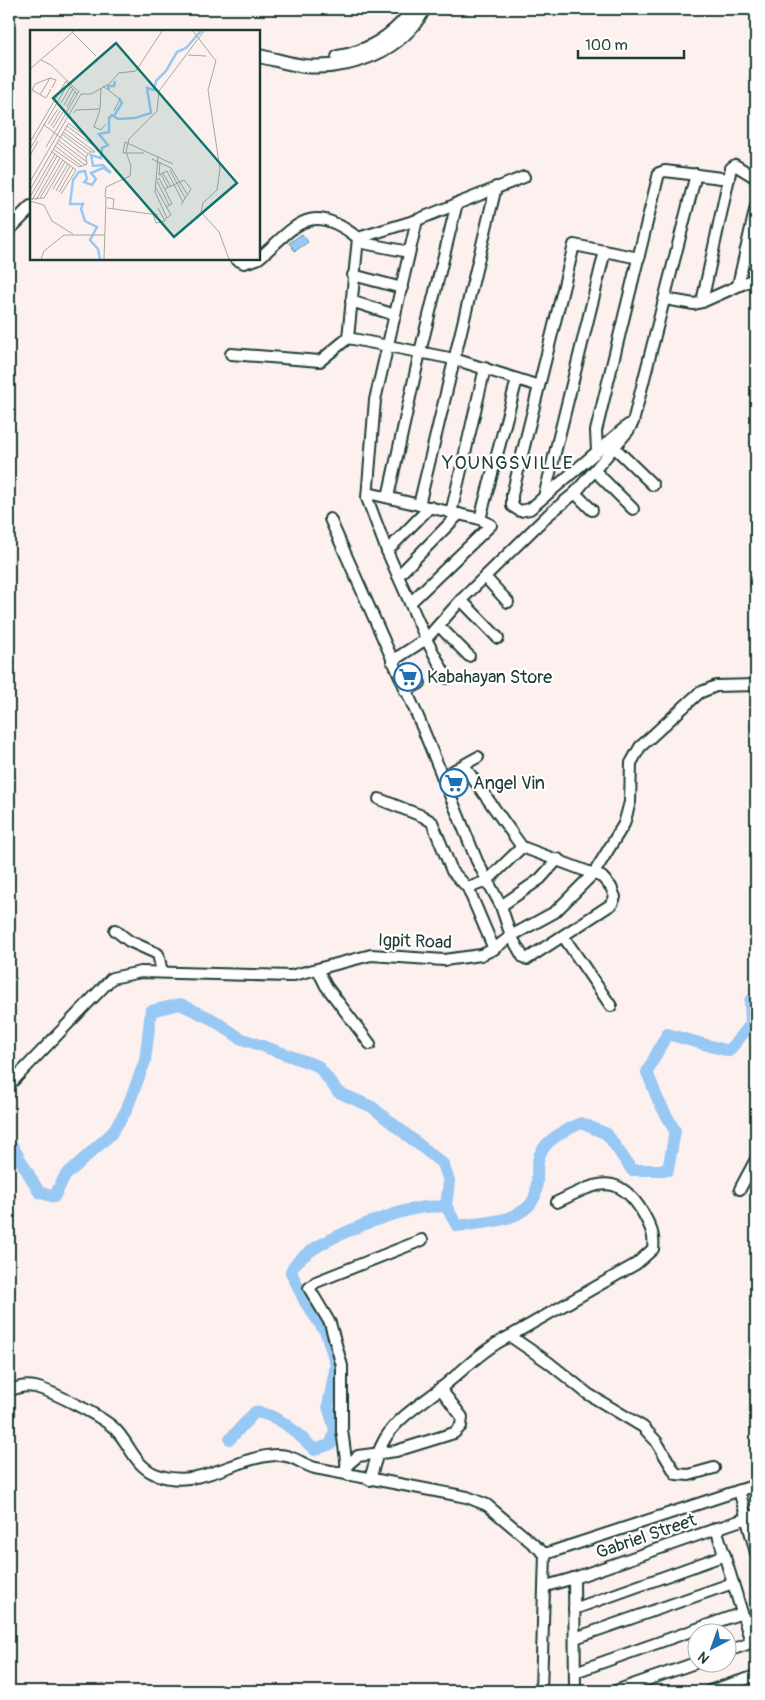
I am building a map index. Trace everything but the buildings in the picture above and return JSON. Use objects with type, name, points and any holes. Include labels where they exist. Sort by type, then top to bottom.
[{"type":"main road","points":[[260,49],[304,57],[346,56],[364,50],[386,38],[414,9]]},
{"type":"main road","points":[[260,56],[304,66],[356,62],[392,45],[408,30],[424,9]]},
{"type":"main road","points":[[9,218],[30,197]]},
{"type":"main road","points":[[9,229],[30,208]]},
{"type":"street","points":[[702,302],[731,168],[734,165],[756,178]]},
{"type":"street","points":[[598,451],[596,430],[659,173],[665,171],[729,179]]},
{"type":"street","points":[[392,661],[426,639],[461,600],[548,515],[575,493],[615,448],[633,422],[696,174]]},
{"type":"street","points":[[358,240],[417,220],[524,177]]},
{"type":"street","points":[[419,505],[496,187]]},
{"type":"street","points":[[388,497],[420,352],[457,204]]},
{"type":"street","points":[[738,285],[755,219],[756,206]]},
{"type":"street","points":[[260,256],[286,232],[302,222],[328,220],[346,229],[358,240],[409,252]]},
{"type":"street","points":[[417,220],[373,412],[368,504],[426,639],[447,678]]},
{"type":"street","points":[[231,354],[320,361],[348,338],[358,240]]},
{"type":"street","points":[[633,422],[544,497],[525,511],[516,510],[511,502],[574,244],[639,258]]},
{"type":"street","points":[[544,497],[605,251]]},
{"type":"street","points":[[745,252],[756,266]]},
{"type":"street","points":[[238,260],[244,263],[252,260]]},
{"type":"street","points":[[353,275],[402,288]]},
{"type":"street","points":[[665,299],[694,304],[756,278]]},
{"type":"street","points":[[351,301],[395,315]]},
{"type":"street","points":[[348,338],[454,360],[539,386]]},
{"type":"street","points":[[398,576],[455,514],[485,368]]},
{"type":"street","points":[[480,519],[517,379]]},
{"type":"street","points":[[615,448],[654,485]]},
{"type":"street","points":[[595,471],[633,510]]},
{"type":"street","points":[[368,493],[480,519],[491,526],[410,603]]},
{"type":"street","points":[[575,493],[592,510]]},
{"type":"street","points":[[387,551],[430,508]]},
{"type":"street","points":[[330,519],[487,881],[501,906],[511,936],[523,957],[527,959],[614,902],[613,891],[606,879],[594,873],[558,859],[531,852],[522,846],[464,766]]},
{"type":"street","points":[[485,577],[508,602]]},
{"type":"street","points":[[461,600],[498,638]]},
{"type":"street","points":[[439,626],[469,656]]},
{"type":"street","points":[[405,692],[420,683]]},
{"type":"street","name":"Igpit Road","points":[[9,1085],[112,978],[130,973],[162,972],[283,976],[318,970],[371,955],[444,960],[481,955],[494,949],[511,936],[555,912],[594,873],[624,824],[630,802],[631,763],[640,747],[698,693],[716,686],[756,685]]},
{"type":"street","points":[[442,777],[478,757]]},
{"type":"street","points":[[379,799],[422,816],[432,822],[450,867],[468,888],[494,949]]},
{"type":"street","points":[[468,888],[487,881],[522,846]]},
{"type":"street","points":[[501,906],[540,879],[558,859]]},
{"type":"street","points":[[115,930],[129,940],[158,954],[162,972]]},
{"type":"street","points":[[562,936],[611,1006]]},
{"type":"street","points":[[318,970],[326,986],[370,1044]]},
{"type":"street","points":[[740,1189],[756,1163]]},
{"type":"street","points":[[370,1480],[378,1453],[393,1428],[412,1409],[440,1388],[476,1356],[636,1264],[654,1250],[653,1231],[635,1201],[624,1188],[611,1184],[590,1186],[556,1202]]},
{"type":"street","points":[[347,1471],[342,1430],[342,1366],[330,1323],[309,1288],[316,1282],[422,1240]]},
{"type":"street","points":[[510,1336],[588,1394],[643,1428],[656,1441],[676,1474],[689,1475],[714,1468]]},
{"type":"street","points":[[9,1391],[26,1386],[35,1387],[100,1417],[116,1430],[136,1460],[145,1469],[166,1477],[179,1480],[195,1479],[235,1465],[278,1455],[296,1457],[315,1468],[347,1471],[370,1480],[477,1500],[494,1511],[545,1554],[546,1586],[541,1691]]},
{"type":"street","points":[[347,1471],[358,1456],[396,1451],[454,1433],[461,1426],[462,1417],[440,1388]]},
{"type":"street","points":[[545,1554],[756,1485]]},
{"type":"street","points":[[739,1490],[751,1517],[756,1553]]},
{"type":"street","name":"Gabriel Street","points":[[546,1586],[751,1517]]},
{"type":"street","points":[[716,1528],[742,1614],[754,1642],[738,1648]]},
{"type":"street","points":[[574,1609],[725,1555]]},
{"type":"street","points":[[574,1578],[574,1691]]},
{"type":"street","points":[[575,1638],[733,1583]]},
{"type":"street","points":[[575,1672],[742,1614]]},
{"type":"street","points":[[615,1691],[688,1665]]},
{"type":"street","points":[[708,1691],[756,1676]]},
{"type":"water","points":[[302,234],[308,242],[295,251],[289,243]]},
{"type":"waterway","points":[[9,1148],[13,1147],[39,1192],[54,1197],[65,1176],[111,1134],[126,1111],[145,1061],[151,1011],[180,1004],[212,1019],[240,1038],[318,1066],[338,1092],[372,1107],[443,1164],[449,1181],[446,1206],[457,1226],[498,1220],[514,1216],[529,1206],[534,1199],[536,1191],[538,1159],[541,1152],[554,1138],[581,1123],[607,1134],[632,1170],[668,1170],[675,1131],[658,1100],[647,1072],[667,1034],[729,1051],[751,1024],[750,1001],[756,999]]},
{"type":"waterway","points":[[230,1439],[255,1412],[281,1421],[315,1450],[331,1444],[335,1430],[328,1406],[336,1365],[326,1333],[305,1302],[291,1272],[297,1262],[310,1251],[348,1231],[406,1211],[422,1207],[446,1206]]},
{"type":"place","name":"Kabahayan Store","points":[[408,677]]},
{"type":"place","name":"Angel Vin","points":[[454,783]]},
{"type":"district","name":"YOUNGSVILLE","points":[[508,462]]}]
